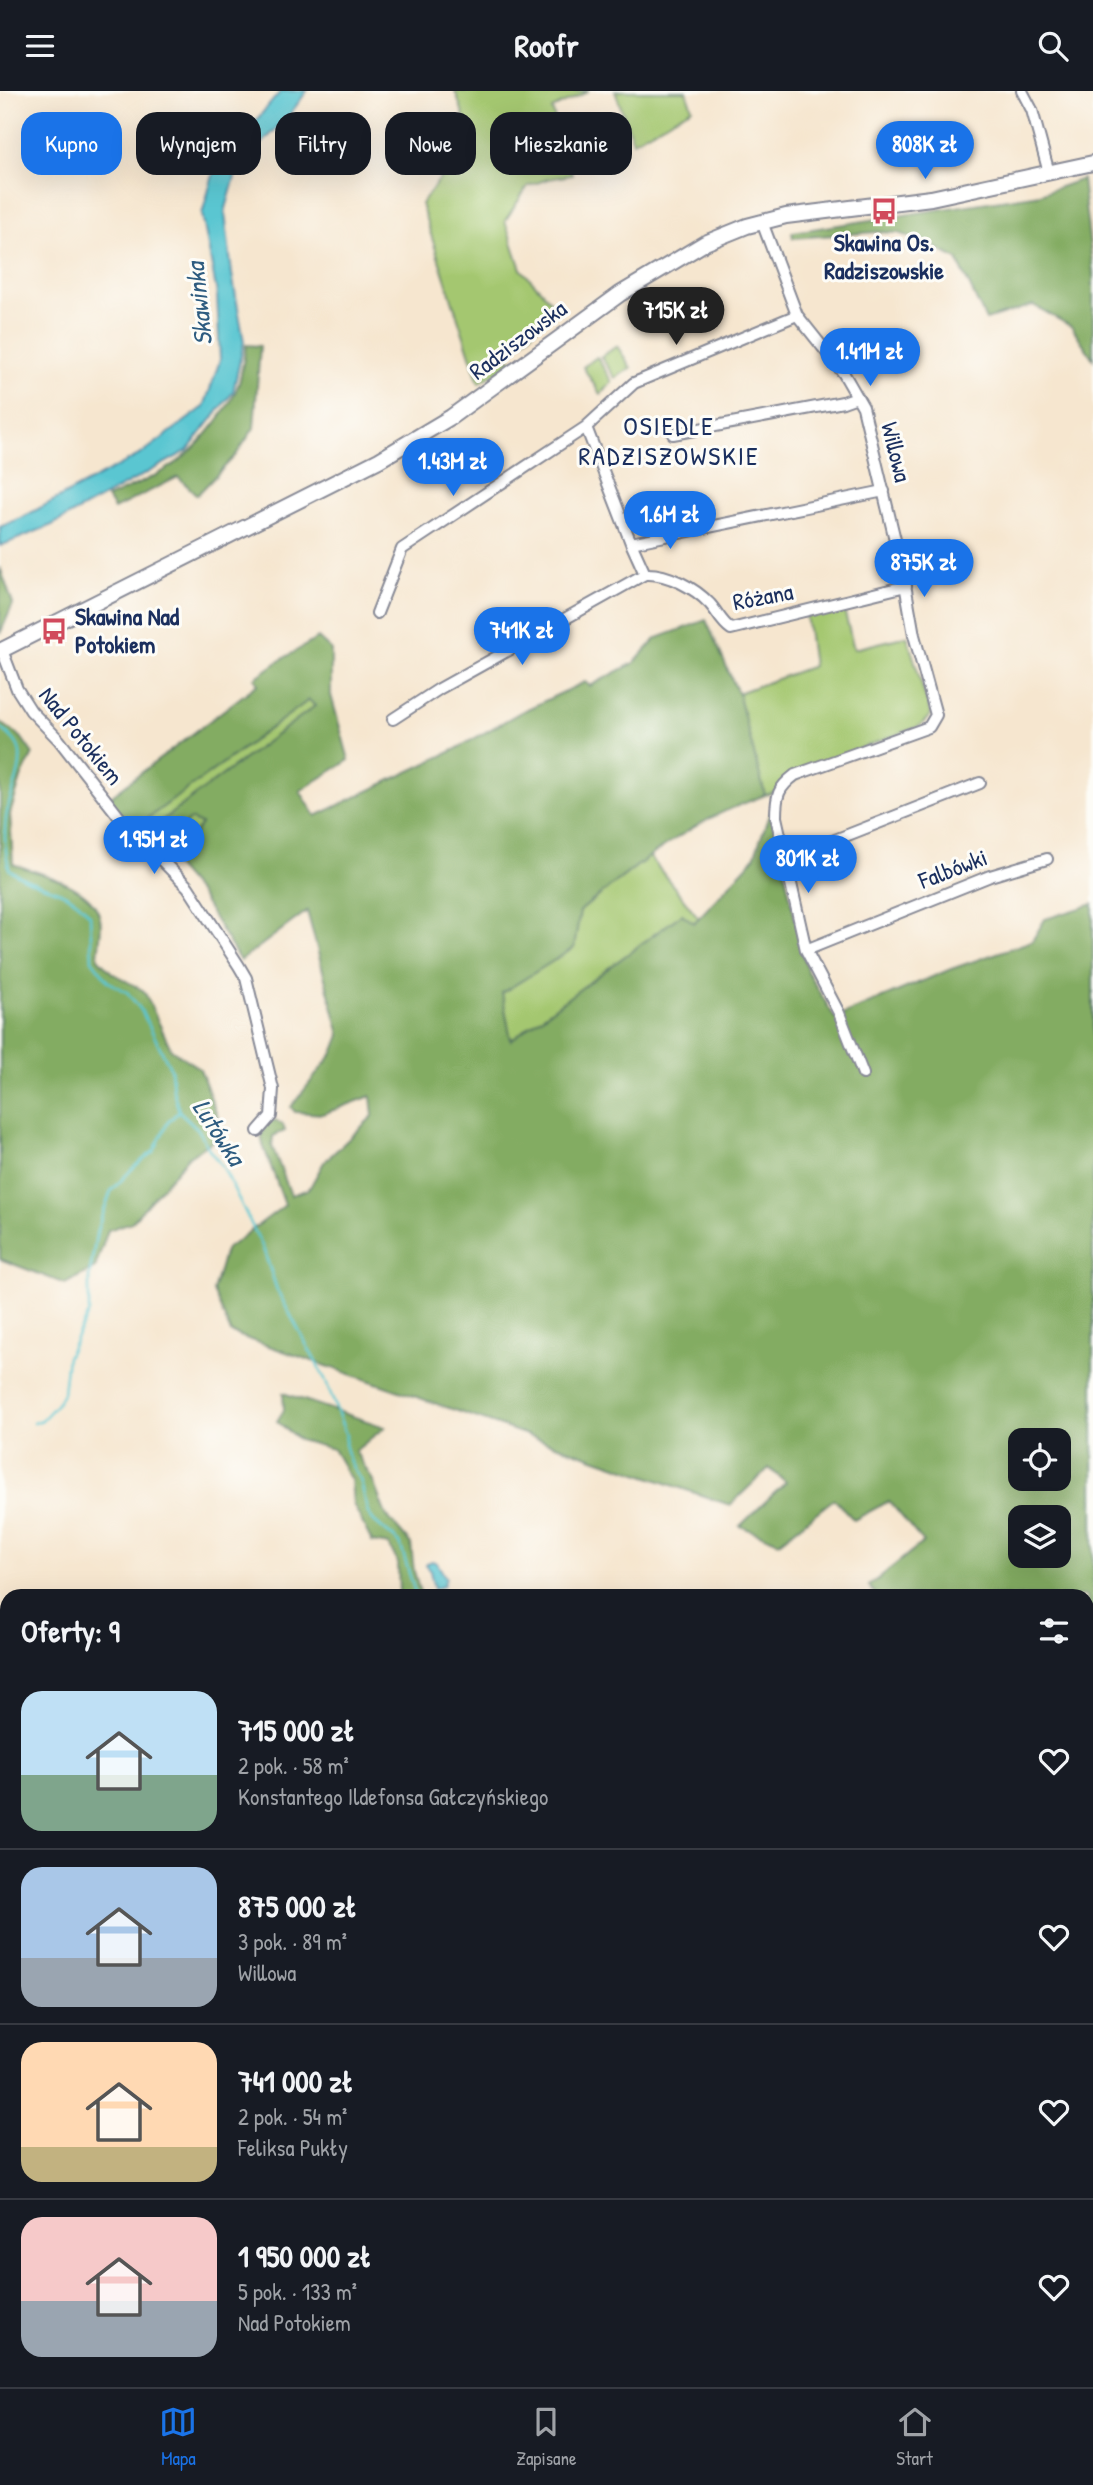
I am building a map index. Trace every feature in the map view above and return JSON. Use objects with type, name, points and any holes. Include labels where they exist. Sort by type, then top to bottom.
[{"type":"street","points":[[1022,91],[1032,110],[1049,173]]},
{"type":"street","name":"Radziszowska","points":[[1,650],[379,460],[452,417],[620,294],[705,243],[762,222],[835,209],[931,198],[1093,163]]},
{"type":"street","name":"Willowa","points":[[762,222],[797,315],[844,374],[863,407],[906,586],[914,635],[936,715],[929,727],[795,775],[782,786],[776,801],[776,817],[784,860]]},
{"type":"street","points":[[377,613],[402,549],[586,427],[634,383],[797,315]]},
{"type":"street","points":[[673,435],[857,397]]},
{"type":"street","points":[[393,719],[439,689],[645,574],[586,427]]},
{"type":"street","points":[[631,543],[884,491]]},
{"type":"street","name":"Różana","points":[[645,574],[657,574],[679,582],[706,600],[720,620],[731,629],[906,586]]},
{"type":"street","name":"Nad Potokiem","points":[[1,650],[17,689],[31,711],[59,740],[120,818],[188,887],[240,966],[246,978],[273,1089],[271,1116],[258,1131]]},
{"type":"street","points":[[863,1074],[839,1013],[806,950],[784,860],[980,783]]},
{"type":"street","name":"Falbówki","points":[[806,950],[990,876],[1047,859]]},
{"type":"green space","points":[[455,91],[589,91],[552,109],[553,112],[490,112],[490,175],[572,175],[528,186],[505,221],[521,269],[558,309],[504,357],[515,361],[479,383],[421,204],[443,175],[476,175],[476,112],[462,112]]},
{"type":"green space","points":[[615,91],[686,91],[692,108],[633,141],[632,112],[623,112]]},
{"type":"green space","points":[[1082,179],[1093,273],[1093,359],[1072,327],[1033,305],[986,320],[957,259],[923,241],[898,233],[878,232],[793,238],[792,232],[1040,194]]},
{"type":"green space","points":[[246,345],[260,346],[254,428],[236,455],[197,495],[178,477],[114,509],[107,498],[147,480],[175,463],[192,450],[216,423],[239,383]]},
{"type":"green space","points":[[617,346],[631,368],[615,378],[601,357]]},
{"type":"green space","points":[[597,357],[612,382],[600,394],[583,367]]},
{"type":"green space","points":[[0,567],[13,604],[0,634]]},
{"type":"green space","points":[[843,606],[854,649],[907,636],[931,715],[920,726],[822,763],[777,792],[765,795],[738,693],[813,666],[806,615]]},
{"type":"green space","points":[[706,620],[738,693],[765,795],[716,815],[675,839],[580,911],[574,948],[502,993],[511,1040],[682,914],[694,923],[754,858],[772,806],[807,971],[835,1018],[951,969],[1032,941],[1045,919],[1093,904],[1093,1589],[871,1589],[869,1586],[923,1542],[889,1501],[854,1520],[834,1499],[779,1542],[740,1526],[786,1482],[769,1468],[730,1505],[231,1333],[213,1291],[225,1250],[285,1205],[263,1145],[261,1135],[268,1123],[275,1120],[283,1125],[285,1131],[273,1136],[272,1146],[291,1195],[309,1189],[324,1162],[373,1116],[371,1096],[323,1114],[295,1112],[291,1107],[333,1053],[340,1035],[307,911],[240,961],[200,895],[174,865],[201,824],[190,819],[157,849],[141,836],[315,706],[309,700],[133,829],[107,799],[258,684],[255,678],[318,638],[331,650],[331,695],[349,760],[300,791],[316,816],[454,750],[521,712],[585,682],[590,686],[634,663],[657,638]]},
{"type":"green space","points":[[310,699],[315,706],[141,836],[133,829]]},
{"type":"green space","points":[[0,722],[21,737],[33,754],[21,778],[10,814],[13,864],[64,882],[87,897],[95,907],[101,923],[98,958],[112,973],[144,991],[171,1049],[200,1069],[224,1134],[189,1156],[132,1222],[108,1230],[95,1268],[65,1284],[0,1259]]},
{"type":"green space","points":[[190,819],[201,824],[174,865],[157,849]]},
{"type":"green space","points":[[649,856],[699,918],[693,923],[682,914],[511,1040],[502,993],[574,948],[579,912]]},
{"type":"green space","points":[[283,1393],[385,1427],[355,1451],[372,1479],[386,1515],[411,1544],[419,1589],[399,1589],[398,1563],[389,1545],[372,1542],[353,1504],[351,1480],[333,1449],[299,1440],[277,1421],[284,1410]]},
{"type":"water","points":[[281,91],[307,91],[291,112],[275,112],[275,130],[261,145],[261,114]]},
{"type":"water","points":[[213,175],[236,175],[225,212],[244,342],[233,392],[187,451],[52,525],[0,546],[0,527],[141,454],[204,407],[220,360],[217,294],[202,214]]},
{"type":"water","points":[[432,1561],[437,1563],[446,1578],[443,1586],[434,1589],[430,1571],[426,1566]]},
{"type":"waterway","name":"Lutówka","points":[[0,727],[10,735],[20,753],[18,774],[5,823],[9,869],[71,898],[90,915],[92,960],[109,982],[127,992],[141,1010],[171,1069],[179,1111],[198,1129],[224,1169],[263,1248],[277,1290],[325,1379],[346,1435],[345,1444],[350,1462],[361,1482],[368,1513],[400,1543],[414,1589]]},
{"type":"waterway","points":[[34,1423],[42,1420],[63,1393],[67,1357],[89,1312],[89,1278],[97,1230],[111,1191],[154,1151],[168,1122],[179,1111]]},
{"type":"place","name":"Skawina Os. Radziszowskie","points":[[884,211]]},
{"type":"place","name":"Skawina Nad Potokiem","points":[[54,631]]},
{"type":"district","name":"OSIEDLE RADZISZOWSKIE","points":[[669,440]]},
{"type":"water label","name":"Skawinka","points":[[199,304]]}]
